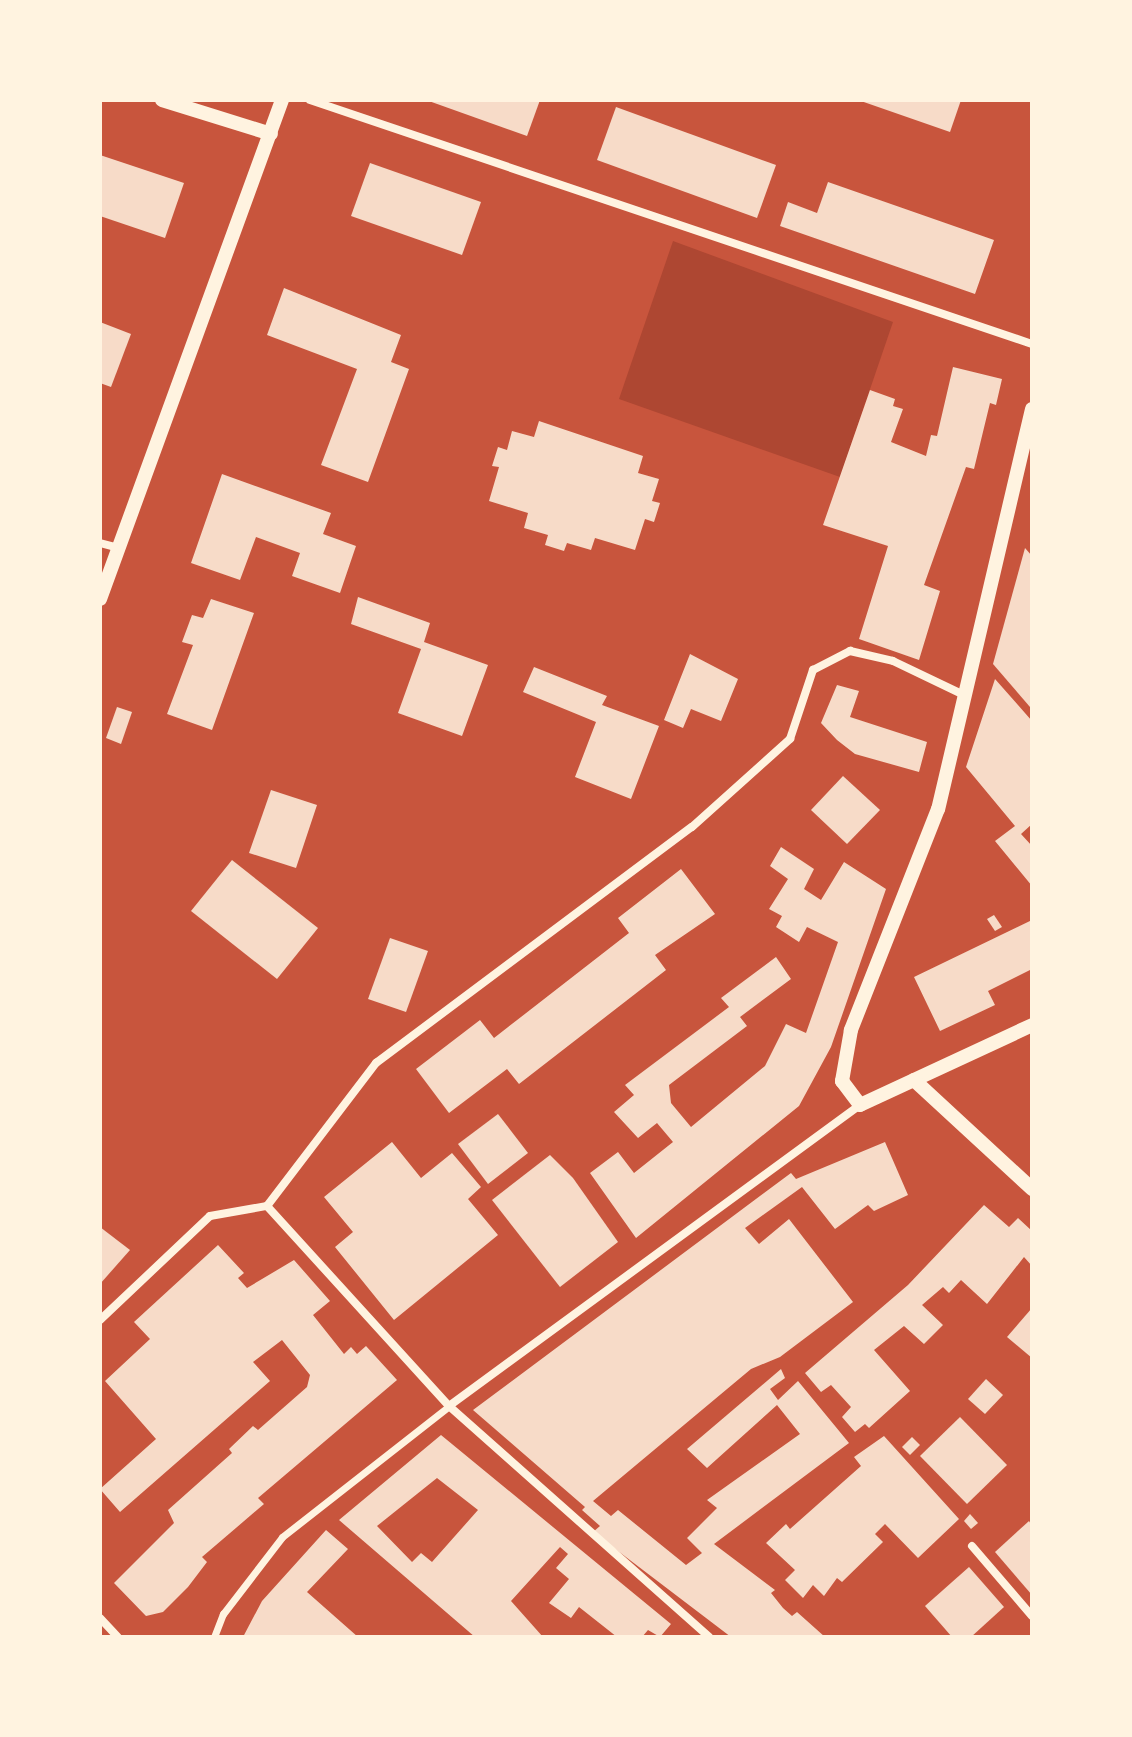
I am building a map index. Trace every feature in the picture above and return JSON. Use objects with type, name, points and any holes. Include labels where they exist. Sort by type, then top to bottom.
[{"type":"street","points":[[162,100],[271,134]]},
{"type":"street","points":[[100,599],[282,100]]},
{"type":"street","points":[[310,100],[1032,344]]},
{"type":"street","points":[[860,1105],[842,1081],[842,1061],[938,809],[1032,409]]},
{"type":"street","points":[[100,543],[119,548]]},
{"type":"street","points":[[100,1320],[210,1216],[267,1206],[376,1063],[692,827],[790,739],[813,670],[850,651],[893,661],[964,695]]},
{"type":"street","points":[[214,1637],[223,1614],[282,1537],[449,1406],[860,1105],[1032,1025]]},
{"type":"street","points":[[914,1080],[1032,1189]]},
{"type":"street","points":[[267,1206],[449,1406],[709,1637]]},
{"type":"street","points":[[972,1546],[1032,1616]]},
{"type":"street","points":[[100,1618],[118,1637]]},
{"type":"shaded area","points":[[673,241],[893,322],[840,477],[619,399]]},
{"type":"building","points":[[426,100],[540,100],[527,136]]},
{"type":"building","points":[[858,100],[961,100],[950,132]]},
{"type":"building","points":[[616,107],[776,165],[757,218],[597,160]]},
{"type":"building","points":[[100,155],[184,183],[165,238],[100,216]]},
{"type":"building","points":[[370,163],[481,202],[462,255],[351,216]]},
{"type":"building","points":[[828,182],[994,240],[975,294],[780,226],[788,202],[817,213]]},
{"type":"building","points":[[284,288],[401,335],[391,362],[409,369],[368,482],[321,465],[357,369],[267,335]]},
{"type":"building","points":[[100,322],[131,334],[111,387],[100,383]]},
{"type":"building","points":[[953,367],[1002,379],[996,405],[990,403],[974,469],[966,467],[924,585],[940,591],[919,660],[859,639],[888,546],[823,525],[870,390],[895,399],[893,406],[903,409],[891,442],[926,456],[931,435],[937,436]]},
{"type":"building","points":[[539,421],[643,456],[638,473],[659,479],[652,501],[660,503],[654,522],[645,519],[635,550],[595,538],[591,550],[567,543],[564,551],[545,545],[548,535],[524,528],[528,513],[489,501],[499,467],[492,466],[498,447],[507,450],[512,431],[534,437]]},
{"type":"building","points":[[222,474],[331,513],[323,534],[356,546],[340,593],[292,576],[300,553],[256,537],[240,580],[191,563]]},
{"type":"building","points":[[1025,548],[1032,556],[1030,707],[993,664]]},
{"type":"building","points":[[358,597],[430,623],[424,642],[488,665],[462,736],[398,713],[421,649],[351,624]]},
{"type":"building","points":[[211,599],[254,613],[212,730],[167,714],[193,645],[182,642],[192,615],[203,618]]},
{"type":"building","points":[[690,654],[738,679],[721,721],[691,709],[683,728],[664,720]]},
{"type":"building","points":[[534,667],[607,696],[602,705],[659,726],[631,799],[575,777],[596,722],[523,692]]},
{"type":"building","points":[[995,679],[1032,721],[1032,824],[1021,834],[1032,846],[1032,886],[995,841],[1015,826],[966,767]]},
{"type":"building","points":[[837,685],[859,691],[850,717],[927,742],[919,772],[855,754],[837,740],[821,723]]},
{"type":"building","points":[[117,707],[132,712],[121,744],[106,738]]},
{"type":"building","points":[[843,776],[880,810],[847,844],[811,810]]},
{"type":"building","points":[[271,790],[317,805],[296,868],[249,853]]},
{"type":"building","points":[[781,847],[814,869],[804,889],[821,900],[844,862],[886,889],[831,1047],[799,1106],[636,1238],[590,1173],[618,1152],[634,1173],[673,1142],[657,1123],[638,1138],[614,1112],[634,1095],[625,1085],[729,1007],[721,998],[776,957],[791,979],[740,1017],[747,1026],[669,1085],[671,1103],[691,1127],[765,1066],[786,1024],[806,1033],[838,942],[807,927],[799,942],[776,927],[782,916],[769,909],[788,879],[770,866]]},
{"type":"building","points":[[232,860],[318,928],[277,979],[191,911]]},
{"type":"building","points":[[681,869],[715,914],[655,955],[666,970],[519,1084],[507,1069],[449,1113],[416,1069],[480,1020],[494,1038],[629,933],[618,918]]},
{"type":"building","points":[[994,915],[1002,927],[995,931],[987,919]]},
{"type":"building","points":[[1032,920],[1032,969],[988,991],[995,1005],[940,1031],[914,977]]},
{"type":"building","points":[[390,938],[428,951],[406,1012],[368,999]]},
{"type":"building","points":[[498,1114],[528,1153],[488,1184],[458,1144]]},
{"type":"building","points":[[392,1142],[421,1178],[452,1153],[481,1187],[468,1199],[498,1235],[394,1320],[335,1247],[353,1232],[324,1197]]},
{"type":"building","points":[[885,1142],[908,1195],[874,1211],[868,1205],[835,1229],[802,1187],[745,1228],[759,1244],[789,1219],[853,1302],[780,1357],[751,1369],[593,1501],[611,1516],[618,1510],[686,1565],[702,1553],[687,1538],[717,1508],[707,1500],[800,1434],[777,1405],[707,1468],[687,1449],[781,1369],[785,1378],[770,1389],[778,1400],[798,1381],[849,1443],[714,1544],[775,1590],[771,1593],[792,1616],[797,1612],[825,1637],[731,1637],[593,1532],[600,1526],[582,1510],[585,1507],[473,1410],[791,1173],[796,1179]]},
{"type":"building","points":[[550,1155],[573,1178],[618,1242],[560,1287],[492,1200]]},
{"type":"building","points":[[984,1205],[1009,1227],[1018,1218],[1032,1231],[1032,1266],[1024,1257],[987,1304],[961,1280],[949,1293],[943,1287],[922,1305],[943,1325],[924,1344],[904,1326],[874,1350],[910,1391],[869,1428],[865,1424],[855,1432],[842,1417],[851,1407],[831,1385],[821,1392],[805,1373],[908,1285]]},
{"type":"building","points":[[100,1227],[130,1250],[100,1284]]},
{"type":"building","points":[[218,1245],[244,1273],[238,1278],[247,1288],[294,1260],[330,1301],[313,1315],[344,1354],[351,1347],[357,1354],[366,1346],[397,1380],[258,1498],[264,1504],[202,1557],[207,1562],[188,1587],[163,1612],[146,1616],[114,1583],[174,1523],[168,1510],[232,1453],[229,1449],[253,1426],[258,1430],[307,1387],[310,1375],[282,1340],[253,1362],[270,1381],[120,1512],[100,1489],[156,1439],[105,1381],[150,1339],[134,1322]]},
{"type":"building","points":[[1032,1308],[1032,1358],[1007,1337]]},
{"type":"building","points":[[986,1379],[1003,1395],[985,1414],[968,1399]]},
{"type":"building","points":[[960,1417],[1007,1465],[967,1504],[920,1456]]},
{"type":"building","points":[[441,1435],[671,1624],[660,1637],[648,1630],[642,1637],[617,1637],[579,1607],[571,1618],[549,1603],[569,1579],[556,1568],[568,1554],[560,1547],[511,1601],[543,1637],[475,1637],[339,1520]],"holes":[[[437,1478],[478,1510],[432,1562],[421,1553],[412,1562],[377,1526]]]},
{"type":"building","points":[[884,1436],[959,1519],[918,1558],[885,1524],[875,1534],[883,1542],[842,1582],[837,1578],[824,1596],[813,1585],[803,1598],[785,1580],[795,1570],[766,1543],[786,1524],[790,1529],[861,1466],[854,1457]]},
{"type":"building","points":[[912,1437],[920,1445],[910,1455],[902,1447]]},
{"type":"building","points":[[970,1514],[978,1523],[971,1529],[964,1521]]},
{"type":"building","points":[[1029,1521],[1032,1526],[1032,1595],[995,1552]]},
{"type":"building","points":[[326,1530],[348,1549],[307,1592],[358,1637],[243,1637],[262,1601]]},
{"type":"building","points":[[969,1567],[1004,1607],[971,1637],[952,1637],[925,1606]]}]
